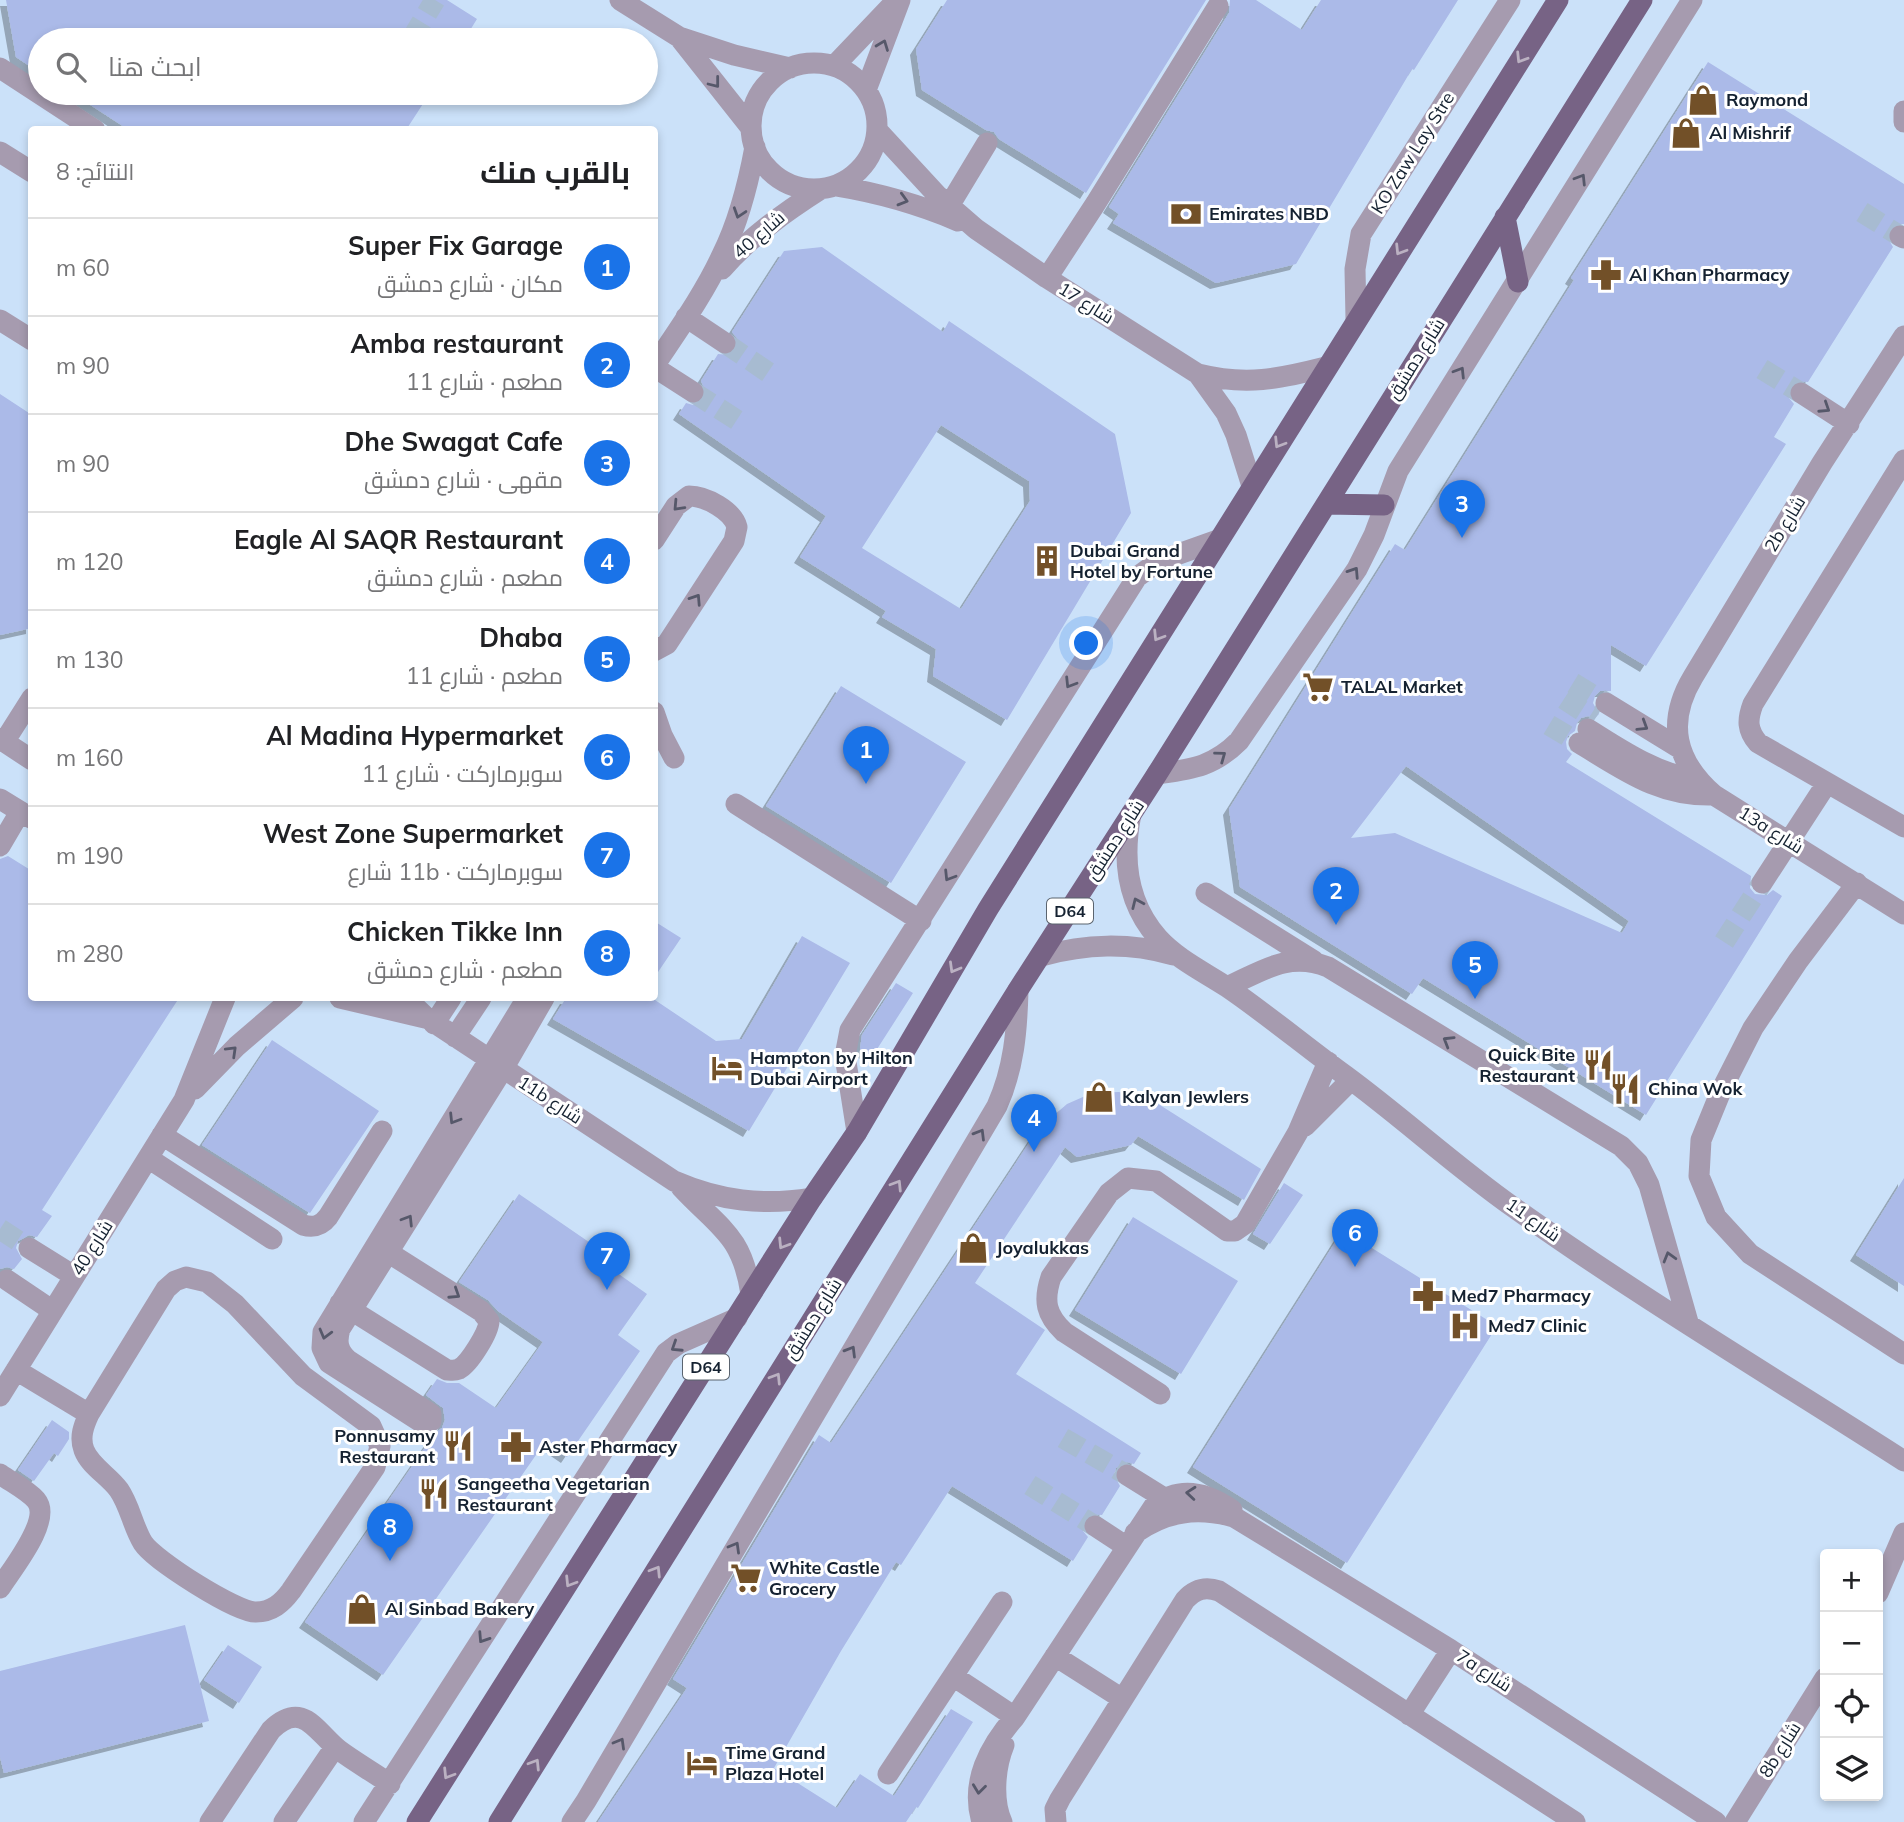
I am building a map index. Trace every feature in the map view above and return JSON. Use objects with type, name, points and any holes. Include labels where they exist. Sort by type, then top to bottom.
[{"type":"main road","name":"D64","points":[[417,1822],[812,1198],[857,1132],[988,909],[1558,0]]},
{"type":"main road","name":"شارع دمشق","points":[[499,1822],[1018,990],[1157,774],[1642,0]]},
{"type":"main road","points":[[1505,217],[1518,282]]},
{"type":"main road","points":[[1326,504],[1384,505]]},
{"type":"street","points":[[620,0],[646,8],[679,37],[753,137],[765,166],[781,180],[800,188],[829,187],[857,173],[872,154],[878,131],[876,110],[866,90],[852,76],[834,66],[812,63],[790,68],[774,78],[761,92],[754,109],[753,137]]},
{"type":"street","points":[[834,66],[898,0]]},
{"type":"street","points":[[866,90],[898,0]]},
{"type":"street","name":"KO Zaw Lay Stre","points":[[1356,319],[1355,257],[1361,234],[1510,0]]},
{"type":"street","points":[[1157,774],[1205,766],[1217,760],[1239,741],[1357,569],[1374,535],[1398,471],[1692,0]]},
{"type":"street","points":[[1047,278],[1218,6]]},
{"type":"street","points":[[679,37],[734,55],[790,68]]},
{"type":"street","points":[[0,68],[28,86]]},
{"type":"street","points":[[57,105],[89,126]]},
{"type":"street","points":[[1904,111],[1904,122]]},
{"type":"street","name":"شارع 17","points":[[878,131],[901,158],[976,229],[1047,278],[1198,374],[1222,380],[1248,382],[1273,380],[1326,367]]},
{"type":"street","name":"شارع 40","points":[[658,360],[704,289],[737,221],[748,185],[753,137]]},
{"type":"street","points":[[949,206],[987,143]]},
{"type":"street","points":[[0,152],[28,170]]},
{"type":"street","name":"شارع 17","points":[[829,187],[876,192],[912,202],[976,229]]},
{"type":"street","name":"شارع 40","points":[[704,289],[758,234],[789,210],[829,187]]},
{"type":"street","points":[[0,320],[28,338]]},
{"type":"street","points":[[683,322],[722,348]]},
{"type":"street","name":"2b شارع","points":[[1695,773],[1677,735],[1677,717],[1683,696],[1822,463],[1904,336]]},
{"type":"street","points":[[658,369],[690,397],[658,382]]},
{"type":"street","name":"شارع 17","points":[[1198,374],[1226,413],[1252,486]]},
{"type":"street","points":[[1801,393],[1849,424]]},
{"type":"street","points":[[1904,460],[1760,693],[1748,724],[1751,735],[1758,743],[1904,827]]},
{"type":"street","points":[[658,534],[676,506],[689,496],[705,499],[731,516],[737,527],[734,541],[667,644],[658,649]]},
{"type":"street","points":[[857,1132],[845,1065],[850,1030],[1137,577],[1147,567],[1159,561],[1218,540]]},
{"type":"street","points":[[28,704],[2,741],[28,757]]},
{"type":"street","points":[[658,723],[674,758]]},
{"type":"street","name":"13a شارع","points":[[1695,773],[1694,796],[1654,787],[1592,724],[1695,773],[1789,842],[1904,914]]},
{"type":"street","points":[[1762,883],[1827,783]]},
{"type":"street","points":[[0,799],[26,815],[0,846]]},
{"type":"street","points":[[736,804],[921,921]]},
{"type":"street","name":"شارع 11","points":[[1131,813],[1126,839],[1126,866],[1132,892],[1143,916],[1158,938],[1179,956],[1227,987],[1328,1062],[1511,1206],[1579,1253],[1904,1461]]},
{"type":"street","points":[[1857,883],[1798,961],[1754,1028],[1721,1091],[1701,1140],[1699,1176],[1716,1217],[1751,1254],[1904,1354]]},
{"type":"street","points":[[1206,893],[1630,1154],[1639,1163],[1648,1185],[1688,1322]]},
{"type":"street","name":"شارع 11","points":[[1041,956],[1096,945],[1124,945],[1179,956]]},
{"type":"street","points":[[1227,987],[1289,961],[1315,962]]},
{"type":"street","points":[[572,1822],[997,1105],[1011,1068],[1017,1030],[1018,990]]},
{"type":"street","name":"شارع 40","points":[[6,1384],[184,1100],[224,1001]]},
{"type":"street","name":"شارع 40","points":[[184,1100],[237,1046],[290,1001]]},
{"type":"street","name":"11b شارع","points":[[350,1001],[441,1028]]},
{"type":"street","name":"11b شارع","points":[[410,1001],[441,1028],[674,1181],[722,1225],[733,1240],[748,1276],[751,1294]]},
{"type":"street","points":[[441,1028],[450,1001]]},
{"type":"street","points":[[441,1028],[465,1001]]},
{"type":"street","points":[[441,1028],[477,1001]]},
{"type":"street","points":[[497,1065],[526,1001]]},
{"type":"street","points":[[346,1307],[327,1324],[321,1340],[321,1348],[329,1363],[424,1424],[431,1421],[432,1417],[427,1411],[343,1356],[337,1343],[338,1336],[346,1307],[497,1065],[542,1001]]},
{"type":"street","points":[[1160,1394],[1064,1332],[1053,1321],[1046,1308],[1045,1293],[1051,1277],[1109,1193],[1117,1184],[1128,1178],[1156,1181],[1223,1229],[1235,1231],[1245,1224],[1298,1132],[1328,1062]]},
{"type":"street","points":[[1298,1132],[1351,1080]]},
{"type":"street","points":[[162,1135],[310,1227],[318,1226],[328,1217],[382,1131]]},
{"type":"street","points":[[148,1158],[272,1239]]},
{"type":"street","name":"11b شارع","points":[[674,1181],[712,1195],[752,1202],[772,1203],[812,1198]]},
{"type":"street","points":[[29,1248],[74,1276]]},
{"type":"street","points":[[346,1307],[447,1370],[464,1366],[486,1334],[489,1328],[486,1315],[382,1248]]},
{"type":"street","points":[[186,1277],[197,1278],[207,1282],[235,1304],[303,1376],[371,1426],[380,1446],[379,1457],[375,1467],[282,1603],[268,1611],[253,1613],[238,1608],[151,1553],[142,1542],[126,1501],[117,1487],[84,1451],[82,1432],[89,1413],[166,1289],[175,1281],[186,1277]]},
{"type":"street","points":[[6,1280],[53,1311]]},
{"type":"street","points":[[364,1822],[666,1353],[678,1344],[737,1318]]},
{"type":"street","points":[[6,1384],[89,1413]]},
{"type":"street","points":[[0,1474],[35,1499],[41,1514],[38,1528],[0,1588]]},
{"type":"street","points":[[1127,1475],[1164,1498]]},
{"type":"street","name":"7a شارع","points":[[982,1822],[977,1792],[983,1768],[998,1739],[1154,1506],[1164,1498],[1184,1492],[1207,1496],[1221,1502],[1250,1525]]},
{"type":"street","name":"7a شارع","points":[[1131,1540],[1165,1516],[1200,1510],[1234,1517],[1451,1650],[1716,1822]]},
{"type":"street","points":[[1095,1526],[1131,1540]]},
{"type":"street","points":[[1883,1582],[1904,1534]]},
{"type":"street","points":[[1883,1589],[1904,1570]]},
{"type":"street","points":[[1056,1822],[1055,1809],[1060,1799],[1185,1600],[1200,1589],[1210,1588],[1219,1591],[1575,1822]]},
{"type":"street","points":[[888,1774],[1002,1602]]},
{"type":"street","points":[[1409,1716],[1451,1650]]},
{"type":"street","points":[[1055,1656],[1121,1698]]},
{"type":"street","points":[[953,1676],[1015,1717]]},
{"type":"street","name":"8b شارع","points":[[1735,1822],[1820,1686]]},
{"type":"street","name":"7a شارع","points":[[1002,1822],[996,1796],[997,1772],[1001,1752],[1015,1717]]},
{"type":"street","points":[[210,1822],[271,1730],[288,1718],[309,1721],[335,1746],[390,1784]]},
{"type":"street","points":[[284,1822],[335,1746]]},
{"type":"building","points":[[6,0],[447,0],[477,19],[471,28],[28,28],[28,65],[16,57]]},
{"type":"building","points":[[947,0],[1206,0],[1086,193],[999,139],[994,132],[986,130],[922,90],[916,49]]},
{"type":"building","points":[[1230,0],[1256,0],[1302,30],[1321,0],[1458,0],[1414,70],[1412,69],[1296,264],[1216,283],[1113,223],[1119,214],[1109,207],[1229,13]]},
{"type":"building","points":[[1708,62],[1904,184],[1904,224],[1893,225],[1887,237],[1893,247],[1808,382],[1796,381],[1790,387],[1789,398],[1794,404],[1774,437],[1786,444],[1646,666],[1611,645],[1611,691],[1600,691],[1595,696],[1593,703],[1599,714],[1595,718],[1581,718],[1566,742],[1567,749],[1572,754],[1566,762],[1751,876],[1750,888],[1755,894],[1767,895],[1773,890],[1782,896],[1646,1115],[1423,978],[1412,994],[1240,887],[1229,809],[1395,544],[1405,550],[1574,280],[1571,278]],"holes":[[[1406,766],[1629,921],[1622,933],[1395,833],[1351,838]]]},
{"type":"building","points":[[90,105],[422,105],[409,126],[123,126]]},
{"type":"building","points":[[822,247],[943,332],[949,321],[1115,434],[1131,513],[1007,720],[933,676],[936,649],[882,617],[886,611],[800,557],[826,516],[679,414],[686,403],[693,405],[704,400],[706,392],[701,381],[718,354],[730,355],[736,350],[737,338],[732,332],[784,251]],"holes":[[[941,425],[1029,481],[1030,501],[961,609],[862,548]]]},
{"type":"building","points":[[0,394],[28,412],[28,629],[0,635]]},
{"type":"building","points":[[841,686],[966,762],[891,883],[766,806]]},
{"type":"building","points":[[8,856],[28,868],[28,1001],[177,1001],[42,1210],[52,1216],[37,1237],[29,1235],[18,1241],[16,1248],[22,1259],[14,1269],[0,1269],[0,859]]},
{"type":"building","points":[[658,924],[681,938],[658,972]]},
{"type":"building","points":[[802,936],[850,963],[749,1131],[553,1019],[564,1001],[656,1001],[716,1041],[742,1039]]},
{"type":"building","points":[[896,983],[913,993],[872,1057],[860,1049],[862,1035]]},
{"type":"building","points":[[272,1040],[379,1111],[310,1213],[202,1145]]},
{"type":"building","points":[[1119,1092],[1152,1100],[1261,1169],[1244,1200],[1138,1136],[1131,1145],[1077,1157],[1065,1147],[975,1283],[1045,1330],[1016,1374],[1141,1453],[1134,1464],[1127,1462],[1116,1468],[1114,1475],[1120,1486],[1102,1515],[1090,1514],[1084,1519],[1083,1531],[1088,1537],[1073,1561],[952,1486],[901,1565],[896,1562],[774,1768],[837,1808],[860,1774],[894,1796],[951,1709],[973,1722],[918,1808],[916,1807],[906,1822],[598,1822],[687,1688],[673,1679],[819,1435],[831,1443],[1039,1128],[1067,1104],[1092,1093]]},
{"type":"building","points":[[1904,1178],[1904,1286],[1856,1255]]},
{"type":"building","points":[[1284,1183],[1303,1195],[1270,1244],[1253,1234]]},
{"type":"building","points":[[519,1194],[618,1262],[613,1270],[647,1294],[618,1335],[640,1351],[567,1457],[545,1442],[383,1675],[305,1622],[435,1433],[442,1428],[445,1420],[443,1408],[426,1395],[437,1379],[447,1383],[459,1383],[496,1408],[543,1342],[498,1311],[488,1300],[459,1282]]},
{"type":"building","points":[[1133,1217],[1238,1281],[1181,1374],[1075,1310]]},
{"type":"building","points":[[1343,1230],[1497,1326],[1347,1563],[1193,1467]]},
{"type":"building","points":[[52,1420],[69,1432],[69,1439],[58,1456],[54,1453],[34,1481],[18,1470]]},
{"type":"building","points":[[185,1625],[209,1721],[4,1773],[0,1757],[0,1671]]},
{"type":"building","points":[[228,1645],[262,1667],[239,1703],[204,1680]]},
{"type":"tunnel","points":[[418,28],[435,0]]},
{"type":"tunnel","points":[[1862,212],[1900,236]]},
{"type":"tunnel","points":[[725,343],[775,377]]},
{"type":"tunnel","points":[[1762,369],[1801,393]]},
{"type":"tunnel","points":[[693,392],[743,424]]},
{"type":"tunnel","points":[[1573,683],[1606,703]]},
{"type":"tunnel","points":[[1564,699],[1595,719]]},
{"type":"tunnel","points":[[1549,725],[1579,743]]},
{"type":"tunnel","points":[[1724,942],[1762,883]]},
{"type":"tunnel","points":[[0,1229],[29,1248]]},
{"type":"tunnel","points":[[1063,1438],[1127,1475]]},
{"type":"tunnel","points":[[1030,1485],[1095,1526]]},
{"type":"place","name":"Raymond","points":[[1703,100]]},
{"type":"place","name":"Al Mishrif","points":[[1686,133]]},
{"type":"place","name":"Emirates NBD","points":[[1186,214]]},
{"type":"place","name":"Al Khan Pharmacy","points":[[1606,275]]},
{"type":"place","name":"Dhe Swagat Cafe","points":[[1462,538]]},
{"type":"place","name":"Dubai Grand Hotel by Fortune","points":[[1047,561]]},
{"type":"place","name":"TALAL Market","points":[[1318,687]]},
{"type":"place","name":"Super Fix Garage","points":[[866,784]]},
{"type":"place","name":"Amba restaurant","points":[[1336,925]]},
{"type":"place","name":"Dhaba","points":[[1475,999]]},
{"type":"place","name":"Quick Bite Restaurant","points":[[1598,1065]]},
{"type":"place","name":"Hampton by Hilton Dubai Airport","points":[[727,1068]]},
{"type":"place","name":"China Wok","points":[[1625,1089]]},
{"type":"place","name":"Kalyan Jewlers","points":[[1099,1097]]},
{"type":"place","name":"Eagle Al SAQR Restaurant","points":[[1034,1152]]},
{"type":"place","name":"Joyalukkas","points":[[973,1248]]},
{"type":"place","name":"Al Madina Hypermarket","points":[[1355,1267]]},
{"type":"place","name":"West Zone Supermarket","points":[[607,1290]]},
{"type":"place","name":"Med7 Pharmacy","points":[[1428,1296]]},
{"type":"place","name":"Med7 Clinic","points":[[1465,1326]]},
{"type":"place","name":"Ponnusamy Restaurant","points":[[458,1446]]},
{"type":"place","name":"Aster Pharmacy","points":[[516,1447]]},
{"type":"place","name":"Sangeetha Vegetarian Restaurant","points":[[434,1494]]},
{"type":"place","name":"Chicken Tikke Inn","points":[[390,1561]]},
{"type":"place","name":"White Castle Grocery","points":[[746,1578]]},
{"type":"place","name":"Al Sinbad Bakery","points":[[362,1609]]},
{"type":"place","name":"Time Grand Plaza Hotel","points":[[702,1763]]}]
